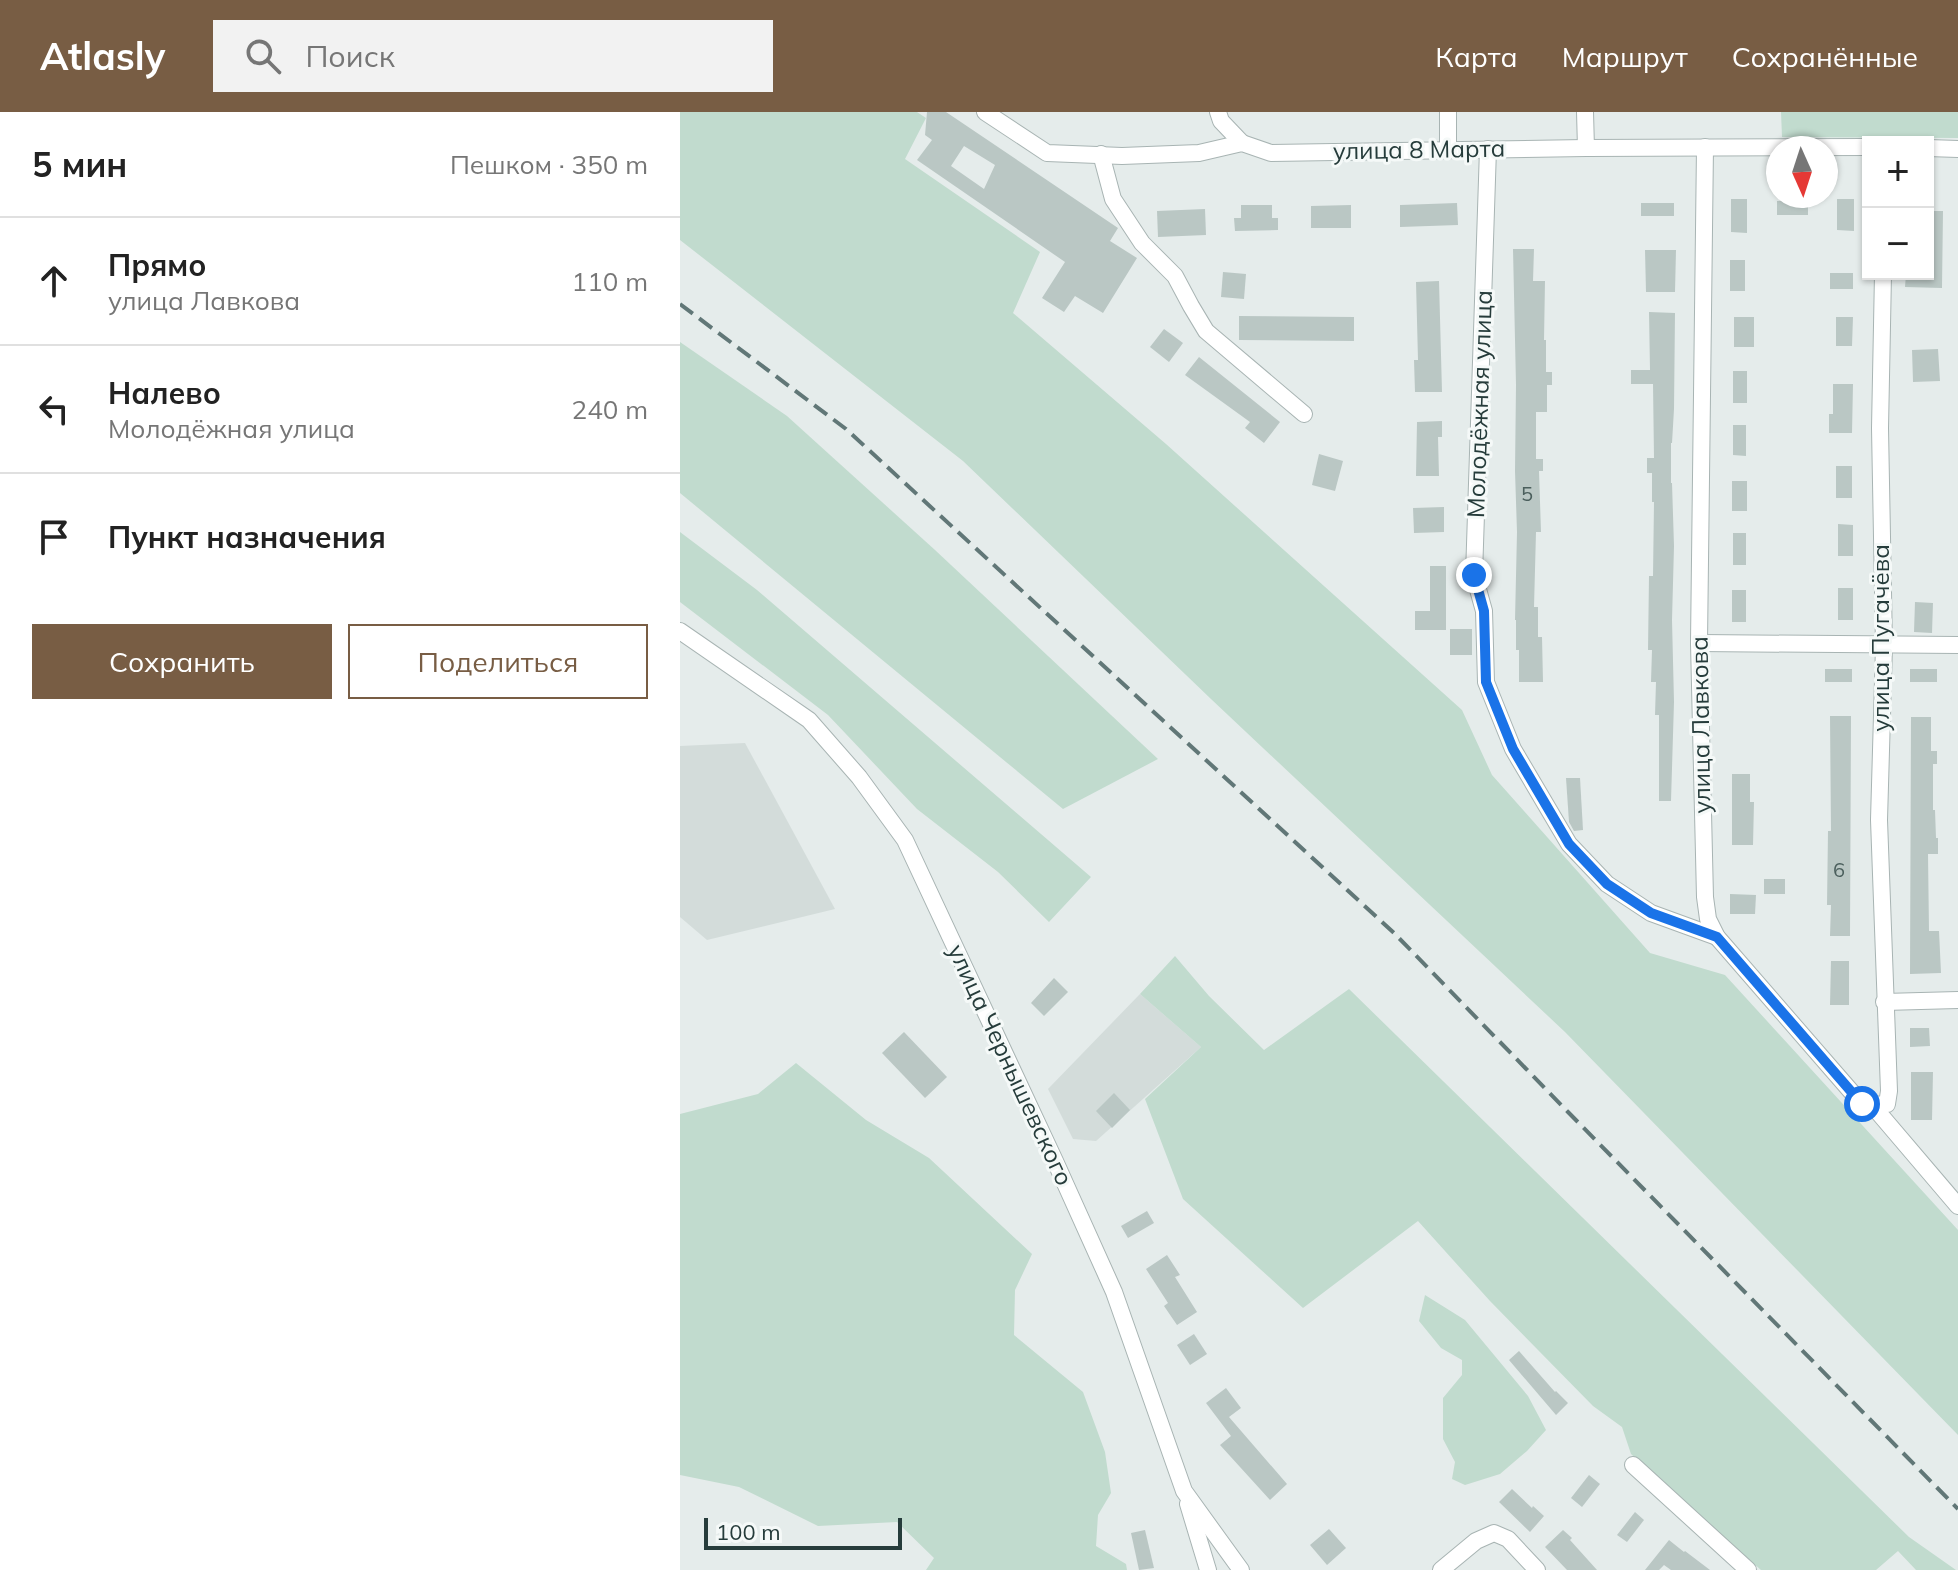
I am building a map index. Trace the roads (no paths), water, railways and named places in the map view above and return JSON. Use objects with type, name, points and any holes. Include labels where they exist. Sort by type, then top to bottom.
[{"type":"street","name":"улица 8 Марта","points":[[985,112],[1047,153],[1122,156],[1199,153],[1242,143],[1271,153],[1862,147]]},
{"type":"street","points":[[1218,112],[1221,121],[1242,143]]},
{"type":"street","points":[[1448,112],[1448,149]]},
{"type":"street","points":[[1585,112],[1586,148]]},
{"type":"street","name":"улица Лавкова","points":[[1705,147],[1699,643],[1708,919],[1717,937],[1862,1104],[1872,1105],[1958,1206]]},
{"type":"street","points":[[1934,148],[1958,149]]},
{"type":"street","name":"Молодёжная улица","points":[[1488,149],[1474,575],[1484,611],[1486,682],[1513,749],[1569,844],[1607,884],[1651,913],[1717,937]]},
{"type":"street","points":[[1101,154],[1113,199],[1142,243],[1175,276],[1206,331],[1304,414]]},
{"type":"street","name":"улица Пугачёва","points":[[1872,1105],[1887,1104],[1889,1091],[1879,820],[1884,646],[1880,428],[1883,280]]},
{"type":"street","name":"улица Чернышевского","points":[[680,631],[809,720],[859,777],[905,840],[1114,1292],[1184,1491],[1241,1570]]},
{"type":"street","points":[[1699,643],[1958,645]]},
{"type":"street","points":[[1884,1002],[1958,1000]]},
{"type":"street","points":[[1633,1465],[1748,1570]]},
{"type":"street","points":[[1184,1491],[1208,1570]]},
{"type":"street","points":[[1441,1570],[1476,1541],[1494,1533],[1508,1539],[1537,1570]]},
{"type":"railway","points":[[680,304],[846,429],[1394,933],[1958,1509]]}]
